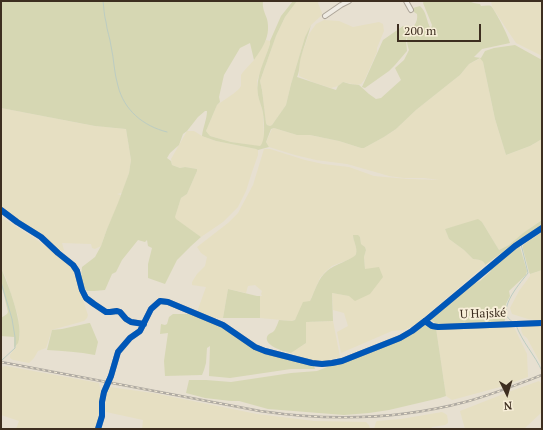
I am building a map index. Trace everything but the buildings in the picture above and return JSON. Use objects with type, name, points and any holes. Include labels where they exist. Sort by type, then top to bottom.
[{"type":"street","points":[[325,16],[349,1]]},
{"type":"street","points":[[406,1],[412,10]]},
{"type":"street","points":[[1,210],[41,237],[73,265],[77,271],[82,290],[86,298],[106,312],[117,311],[131,322],[144,324]]},
{"type":"street","points":[[98,429],[102,416],[104,392],[111,376],[118,352],[130,338],[140,331],[150,309],[160,301],[168,302],[223,325],[255,347],[265,351],[303,361],[322,364],[332,363],[342,361],[400,338],[412,331],[515,246],[542,228]]},
{"type":"street","name":"U Hajské","points":[[425,321],[432,326],[438,327],[542,323]]},
{"type":"shaded area","points":[[297,1],[319,1],[318,3],[322,15],[311,25],[305,37],[286,105],[270,126],[266,123],[260,81],[276,36],[285,17]]},
{"type":"shaded area","points":[[491,1],[542,1],[542,56],[516,43],[492,7]]},
{"type":"shaded area","points":[[324,20],[339,21],[353,27],[379,22],[383,24],[384,31],[377,48],[377,52],[365,79],[361,84],[357,85],[343,82],[338,86],[331,88],[299,76],[300,59],[309,34],[316,24]]},
{"type":"shaded area","points":[[266,40],[270,41],[270,44],[257,81],[258,95],[263,113],[263,144],[256,146],[231,142],[210,136],[206,131],[217,105],[239,89],[241,86],[241,75],[254,60]]},
{"type":"shaded area","points":[[481,58],[495,119],[506,155],[530,146],[542,139],[542,220],[509,245],[499,250],[482,222],[445,229],[449,239],[473,259],[482,260],[485,265],[415,325],[404,330],[392,331],[341,353],[337,332],[348,326],[344,313],[333,310],[332,293],[350,296],[365,269],[364,257],[366,250],[361,244],[360,237],[357,235],[353,235],[357,250],[356,254],[353,258],[332,266],[325,272],[320,278],[310,301],[295,320],[260,318],[260,296],[262,296],[262,291],[255,285],[248,286],[246,293],[228,289],[223,318],[215,318],[197,312],[206,287],[192,285],[192,282],[205,266],[207,257],[201,253],[197,247],[228,223],[238,213],[253,185],[264,149],[270,149],[323,164],[349,167],[374,176],[439,180],[389,176],[347,164],[316,160],[295,155],[269,147],[266,142],[272,129],[274,128],[297,135],[310,135],[364,148],[396,129],[416,110],[460,75],[469,64]]},
{"type":"shaded area","points":[[1,108],[95,126],[126,129],[131,160],[129,173],[122,193],[117,194],[121,195],[119,203],[101,246],[95,249],[92,248],[91,244],[62,243],[64,250],[61,251],[37,232],[24,225],[1,208]]},
{"type":"shaded area","points":[[187,131],[194,131],[202,136],[216,141],[258,150],[258,155],[246,191],[238,207],[223,222],[201,237],[175,219],[181,198],[187,194],[197,171],[197,169],[185,167],[180,168],[172,165],[171,159]]},
{"type":"shaded area","points":[[1,217],[69,263],[72,267],[88,315],[84,321],[52,330],[46,348],[38,351],[29,363],[10,358],[10,355],[20,336],[18,316],[6,278],[1,268]]},
{"type":"shaded area","points":[[542,270],[542,321],[528,319],[512,314],[510,308],[530,274]]},
{"type":"shaded area","points":[[333,321],[340,357],[324,361],[308,360],[291,353],[306,343],[306,322]]},
{"type":"shaded area","points":[[533,324],[542,327],[542,366],[521,330],[522,326]]},
{"type":"shaded area","points":[[511,327],[515,329],[527,354],[528,377],[500,387],[452,400],[446,396],[436,328]]},
{"type":"shaded area","points":[[6,366],[99,383],[101,392],[99,420],[95,429],[16,429],[19,421],[1,415],[1,367]]},
{"type":"shaded area","points":[[539,381],[542,384],[542,412],[524,429],[465,429],[460,411]]},
{"type":"shaded area","points":[[109,387],[153,393],[257,414],[314,421],[366,422],[370,429],[142,429],[143,420],[106,412],[107,389]]},
{"type":"shaded area","points":[[442,412],[447,415],[448,423],[445,425],[432,427],[431,429],[374,429],[377,421],[401,419]]},
{"type":"green space","points":[[1,1],[263,1],[263,8],[268,25],[265,41],[254,60],[250,43],[240,48],[224,75],[219,97],[220,102],[217,105],[206,131],[210,136],[231,142],[260,146],[264,135],[264,126],[263,113],[257,88],[259,75],[270,41],[281,16],[293,1],[297,1],[285,17],[276,36],[260,81],[266,123],[270,126],[286,105],[305,37],[311,25],[301,57],[297,77],[336,90],[343,82],[359,85],[376,99],[381,98],[401,80],[395,68],[404,60],[409,50],[407,43],[409,33],[415,25],[417,18],[417,14],[414,12],[413,8],[420,6],[422,8],[431,29],[432,25],[423,3],[424,1],[468,1],[480,4],[481,6],[491,6],[502,24],[510,43],[482,49],[474,57],[481,58],[485,51],[494,48],[515,45],[542,60],[542,139],[530,146],[506,155],[495,119],[483,62],[480,58],[469,64],[460,75],[416,110],[396,129],[364,148],[310,135],[297,135],[274,128],[271,129],[266,142],[269,147],[258,150],[216,141],[202,136],[207,114],[207,111],[205,111],[183,134],[179,145],[167,158],[171,161],[172,165],[180,168],[185,167],[197,169],[187,194],[181,198],[175,217],[201,237],[177,260],[165,284],[148,278],[148,264],[152,248],[148,246],[147,240],[145,242],[138,240],[122,260],[116,272],[112,274],[105,290],[87,291],[83,283],[82,267],[95,257],[101,246],[129,173],[131,160],[126,129],[95,126],[1,108]]},
{"type":"green space","points":[[403,26],[409,29],[406,40],[407,51],[389,71],[365,88],[362,87],[383,40]]},
{"type":"green space","points":[[478,219],[482,222],[499,250],[509,245],[542,220],[542,226],[520,239],[485,265],[482,261],[473,259],[449,239],[445,229]]},
{"type":"green space","points":[[542,232],[542,270],[530,274],[523,245]]},
{"type":"green space","points":[[353,235],[358,235],[360,237],[361,244],[365,247],[365,269],[379,267],[383,277],[370,294],[355,301],[349,296],[332,293],[333,321],[306,322],[306,343],[291,353],[279,350],[271,345],[267,339],[268,335],[274,331],[279,320],[295,320],[303,302],[310,301],[319,281],[324,274],[356,254]]},
{"type":"green space","points":[[518,246],[520,247],[527,271],[526,275],[509,291],[510,296],[506,304],[504,322],[437,324],[431,320],[473,284],[480,281],[491,271],[491,267],[497,264]]},
{"type":"green space","points":[[1,268],[8,284],[18,316],[20,336],[18,343],[14,348],[14,337],[1,336],[1,318],[8,312],[1,287]]},
{"type":"green space","points":[[228,289],[260,296],[260,318],[223,318]]},
{"type":"green space","points":[[173,314],[191,314],[197,316],[228,331],[266,354],[288,358],[314,366],[315,369],[291,369],[230,378],[209,376],[210,346],[207,348],[206,363],[202,375],[165,376],[164,361],[168,333],[160,334],[161,324],[167,324],[169,317]]},
{"type":"green space","points":[[90,323],[98,342],[95,355],[47,350],[52,330]]},
{"type":"green space","points":[[426,323],[436,328],[446,396],[440,398],[389,410],[344,415],[268,409],[239,401],[205,398],[186,393],[189,380],[231,382],[291,373],[317,371],[410,335]]},
{"type":"waterway","points":[[103,1],[116,76],[121,95],[130,110],[136,116],[150,126],[167,132]]},
{"type":"waterway","points":[[514,323],[507,316],[507,305],[513,293],[528,273],[521,244]]},
{"type":"waterway","points":[[1,282],[12,319],[15,337],[15,348],[1,361]]},
{"type":"waterway","points":[[516,325],[542,371]]},
{"type":"railway","points":[[1,362],[260,411],[337,417],[388,415],[439,408],[504,390],[542,375]]},
{"type":"cycle path","points":[[1,210],[41,237],[73,265],[77,271],[82,290],[86,298],[106,312],[117,311],[131,322],[144,324]]},
{"type":"cycle path","points":[[98,429],[102,416],[104,392],[111,376],[118,352],[130,338],[140,331],[151,309],[160,301],[168,302],[223,325],[255,347],[265,351],[312,363],[332,363],[342,361],[400,338],[412,331],[515,246],[542,228]]},
{"type":"cycle path","points":[[425,321],[432,326],[438,327],[542,323]]}]
